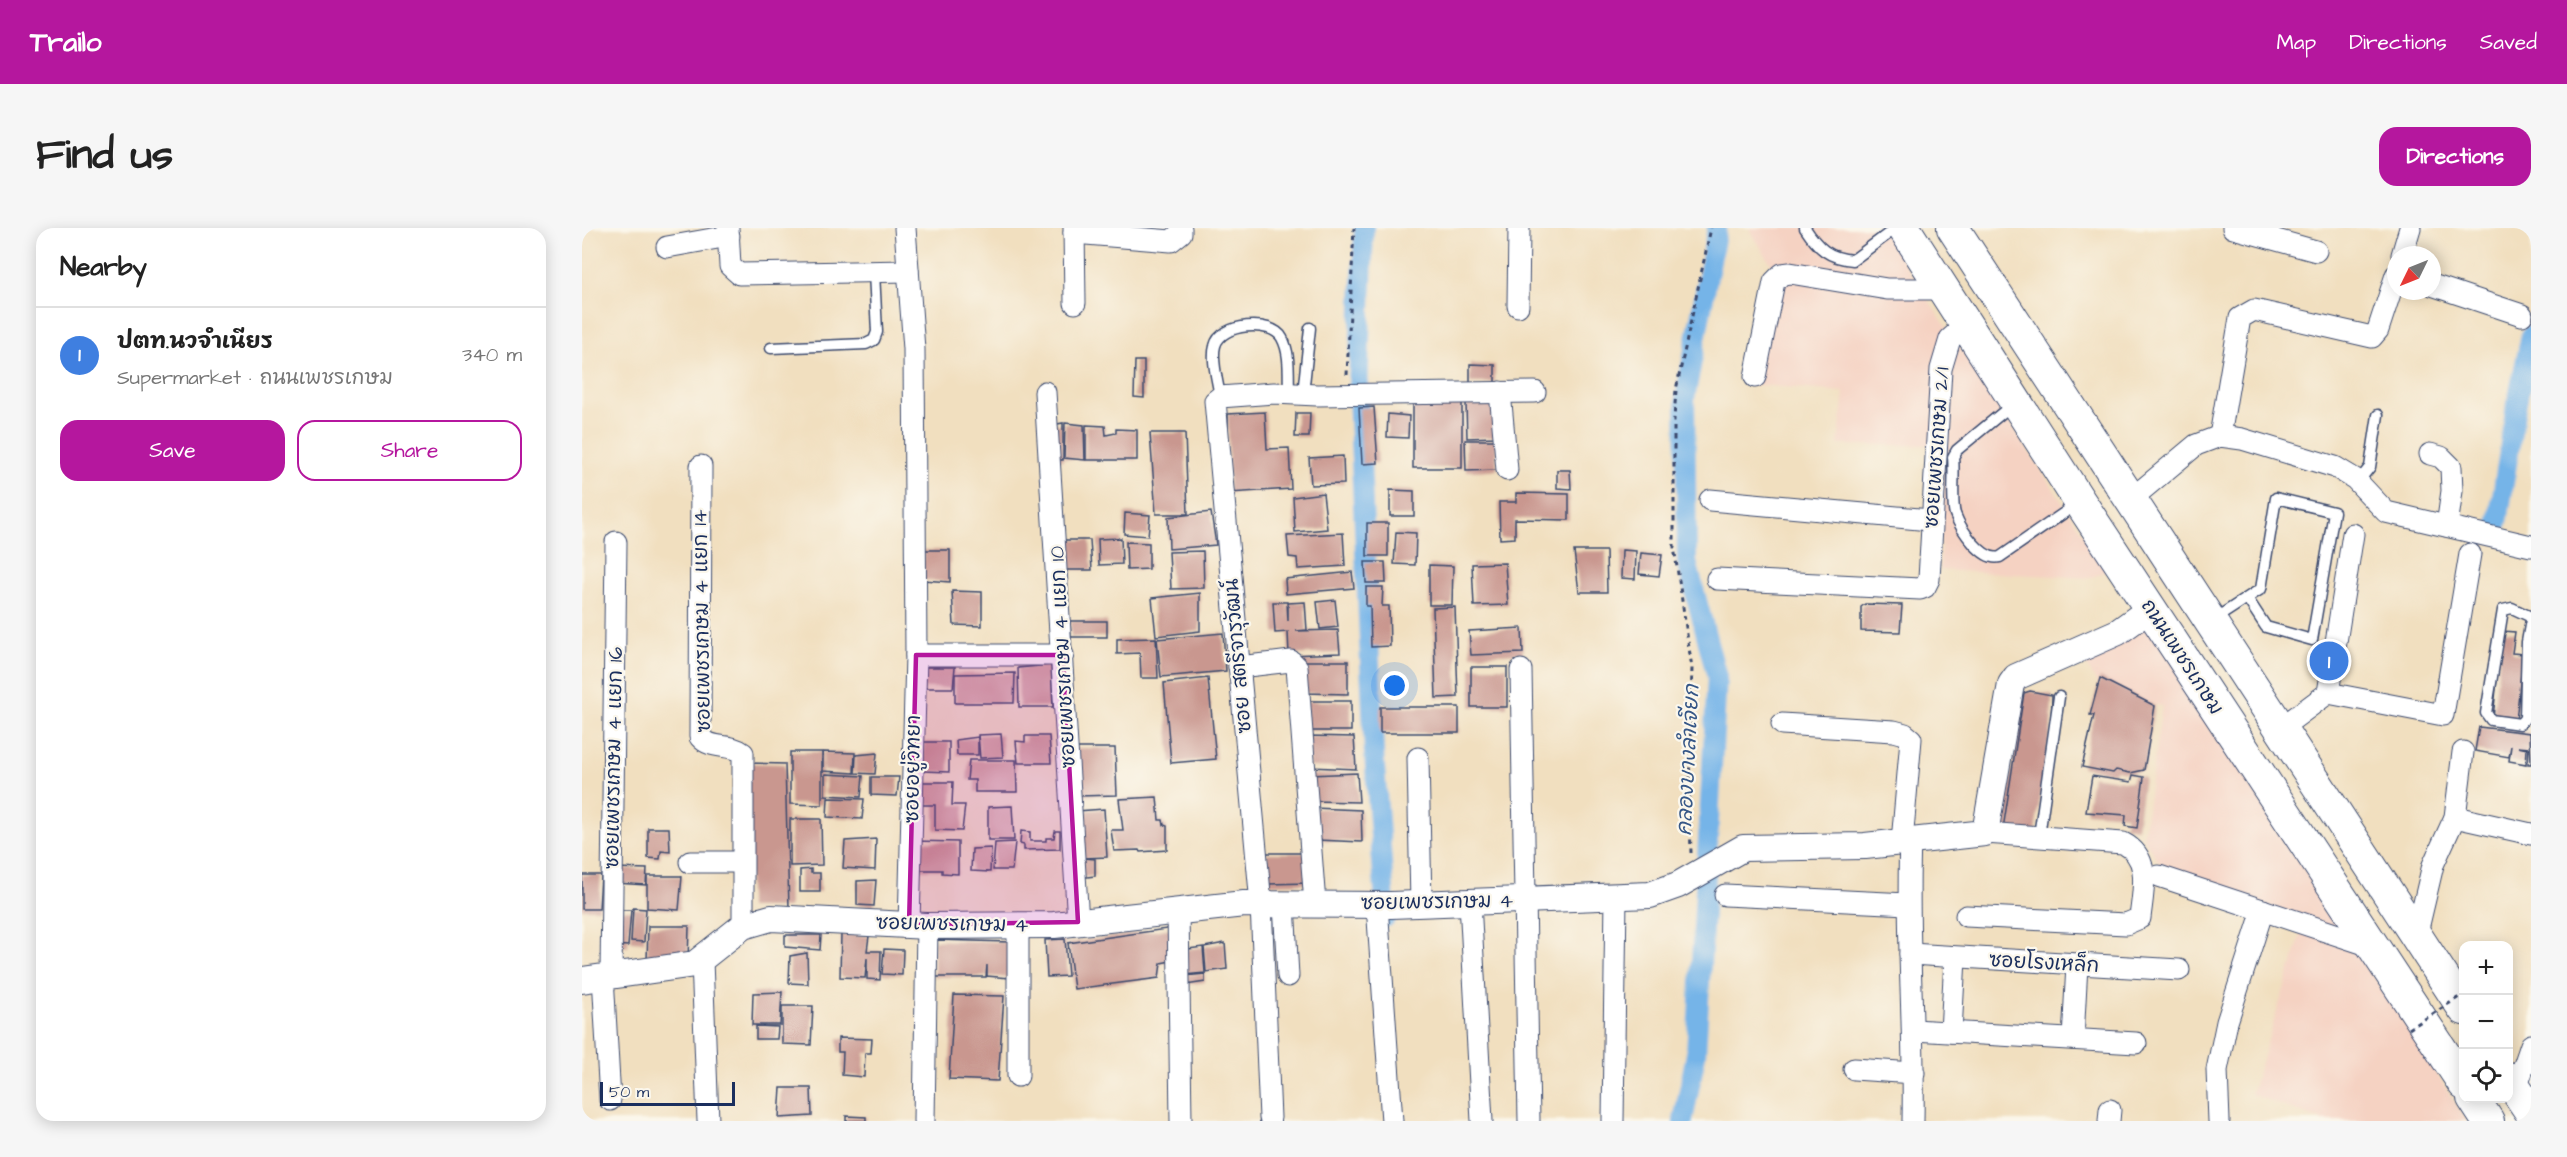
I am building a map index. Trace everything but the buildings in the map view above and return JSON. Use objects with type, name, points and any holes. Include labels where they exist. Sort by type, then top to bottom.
[{"type":"main road","name":"ถนนเพชรเกษม","points":[[1904,228],[2080,502],[2459,1078]]},
{"type":"main road","points":[[1953,228],[2459,1003]]},
{"type":"main road","points":[[2476,1103],[2488,1121]]},
{"type":"street","name":"ซอยอยู่วิทยา","points":[[905,228],[914,349],[918,925],[924,1121]]},
{"type":"street","points":[[1075,303],[1074,230],[1171,241],[1181,233],[1181,228]]},
{"type":"street","points":[[1518,306],[1519,228]]},
{"type":"street","points":[[2234,228],[2316,251]]},
{"type":"street","points":[[2405,246],[2410,228]]},
{"type":"street","points":[[667,247],[728,232],[730,266],[739,274],[908,271]]},
{"type":"street","points":[[1755,377],[1774,282],[1782,274],[1790,273],[1887,289],[1943,289]]},
{"type":"street","points":[[2441,288],[2522,315]]},
{"type":"street","points":[[2220,436],[2240,318],[2246,312],[2254,310],[2372,337],[2378,330],[2388,300]]},
{"type":"street","name":"ซอยเพชรเกษม 2/1","points":[[1717,579],[1920,589],[1925,587],[1929,579],[1930,520],[1941,369],[1950,339],[1966,325]]},
{"type":"street","name":"ซอยเพชรเกษม 4 แยก 10","points":[[1045,392],[1078,922]]},
{"type":"street","points":[[1500,392],[1507,470]]},
{"type":"street","points":[[1217,403],[1296,394],[1535,392]]},
{"type":"street","name":"ซอย สตรีจารุวัฒน์","points":[[1217,403],[1239,667],[1273,904]]},
{"type":"street","points":[[2130,500],[2196,445],[2220,436],[2242,439],[2335,467],[2358,482],[2386,512],[2531,546]]},
{"type":"street","points":[[2430,454],[2441,457],[2451,467],[2452,491],[2447,526]]},
{"type":"street","name":"ซอยเพชรเกษม 4 แยก 14","points":[[701,466],[700,737],[711,745],[737,748],[743,753],[741,862],[743,926]]},
{"type":"street","points":[[1710,500],[1930,520]]},
{"type":"street","points":[[2281,728],[2328,693],[2353,534]]},
{"type":"street","name":"ซอยเพชรเกษม 4 แยก 16","points":[[610,1100],[599,977],[616,542]]},
{"type":"street","points":[[2328,693],[2443,715],[2470,554]]},
{"type":"street","points":[[1966,916],[2126,924],[2133,923],[2140,918],[2144,872],[2137,852],[2131,847],[2123,843],[1985,832],[2011,684],[2016,677],[2118,632],[2150,609]]},
{"type":"street","points":[[916,655],[1063,655]]},
{"type":"street","points":[[1239,667],[1292,661],[1298,667],[1315,904]]},
{"type":"street","points":[[1521,670],[1529,1121]]},
{"type":"street","points":[[1782,724],[1894,731],[1905,734],[1911,739],[1906,842],[1914,1030],[1913,1121]]},
{"type":"street","points":[[2416,937],[2433,865],[2455,817],[2463,752]]},
{"type":"street","points":[[1418,758],[1421,904]]},
{"type":"street","points":[[2455,817],[2531,834]]},
{"type":"street","name":"ซอยเพชรเกษม 4","points":[[599,977],[690,965],[702,960],[743,926],[771,918],[918,925],[1018,925],[1078,922],[1178,910],[1273,904],[1383,905],[1650,895],[1667,890],[1743,848],[1865,846],[1985,832]]},
{"type":"street","points":[[690,862],[741,862]]},
{"type":"street","points":[[2159,876],[2263,910],[2324,933],[2371,946]]},
{"type":"street","points":[[1725,895],[1907,904]]},
{"type":"street","points":[[1613,1121],[1616,896]]},
{"type":"street","points":[[1470,902],[1482,1121]]},
{"type":"street","points":[[1273,904],[1288,976]]},
{"type":"street","points":[[1270,1118],[1273,904]]},
{"type":"street","points":[[1383,905],[1392,1121]]},
{"type":"street","points":[[1178,910],[1181,1121]]},
{"type":"street","points":[[2219,1121],[2217,1070],[2227,1022],[2263,910]]},
{"type":"street","points":[[1018,925],[1018,1076]]},
{"type":"street","name":"ซอยโรงเหล็ก","points":[[1910,954],[2179,970]]},
{"type":"street","points":[[1951,1032],[1955,958]]},
{"type":"street","points":[[702,960],[708,1121]]},
{"type":"street","points":[[2073,1039],[2077,965]]},
{"type":"street","points":[[1914,1030],[2136,1043]]},
{"type":"street","points":[[2518,1093],[2531,1045]]},
{"type":"street","points":[[1854,1069],[1914,1073]]},
{"type":"lane","points":[[1805,228],[1826,253],[1853,260],[1896,228]]},
{"type":"lane","points":[[771,348],[866,344],[874,340],[877,332],[873,272]]},
{"type":"lane","points":[[1217,403],[1214,348],[1218,338],[1229,330],[1255,326],[1272,329],[1282,336],[1296,394]]},
{"type":"lane","points":[[1296,394],[1310,328]]},
{"type":"lane","points":[[2015,402],[1957,450],[1953,457],[1955,514],[1984,556],[1992,559],[2000,557],[2080,502]]},
{"type":"lane","points":[[2358,482],[2370,467],[2378,415]]},
{"type":"lane","points":[[2210,622],[2247,598],[2261,589],[2276,498],[2334,512],[2312,640],[2266,627],[2247,598]]},
{"type":"lane","points":[[2512,608],[2531,619],[2527,642],[2525,718],[2520,724],[2491,720],[2486,713],[2503,610],[2512,608]]},
{"type":"lane","points":[[2038,836],[2059,697]]},
{"type":"path","points":[[1347,394],[1354,228]]},
{"type":"path","points":[[1703,869],[1689,789],[1692,668],[1674,547],[1674,419],[1676,390],[1712,228]]},
{"type":"path","points":[[2409,1029],[2461,995]]},
{"type":"highlighted area","points":[[916,655],[1063,655],[1078,922],[909,925]]},
{"type":"shaded area","points":[[1749,228],[1881,228],[2107,570],[2091,578],[1940,570],[1944,445],[1838,445],[1844,392],[1746,384],[1771,264]]},
{"type":"shaded area","points":[[2147,622],[2467,1121],[2324,1121],[2251,1094],[2305,922],[2165,872],[2143,837],[2162,706],[2105,697],[2084,661]]},
{"type":"waterway","points":[[1364,228],[1358,392],[1374,753],[1386,917]]},
{"type":"waterway","name":"คลองบางลำเจียก","points":[[1683,1121],[1696,1054],[1717,677],[1687,562],[1685,398],[1717,228]]},
{"type":"waterway","points":[[2498,522],[2515,412],[2531,335]]},
{"type":"place","name":"ปตท.นวจำเนียร","points":[[2329,661]]}]
